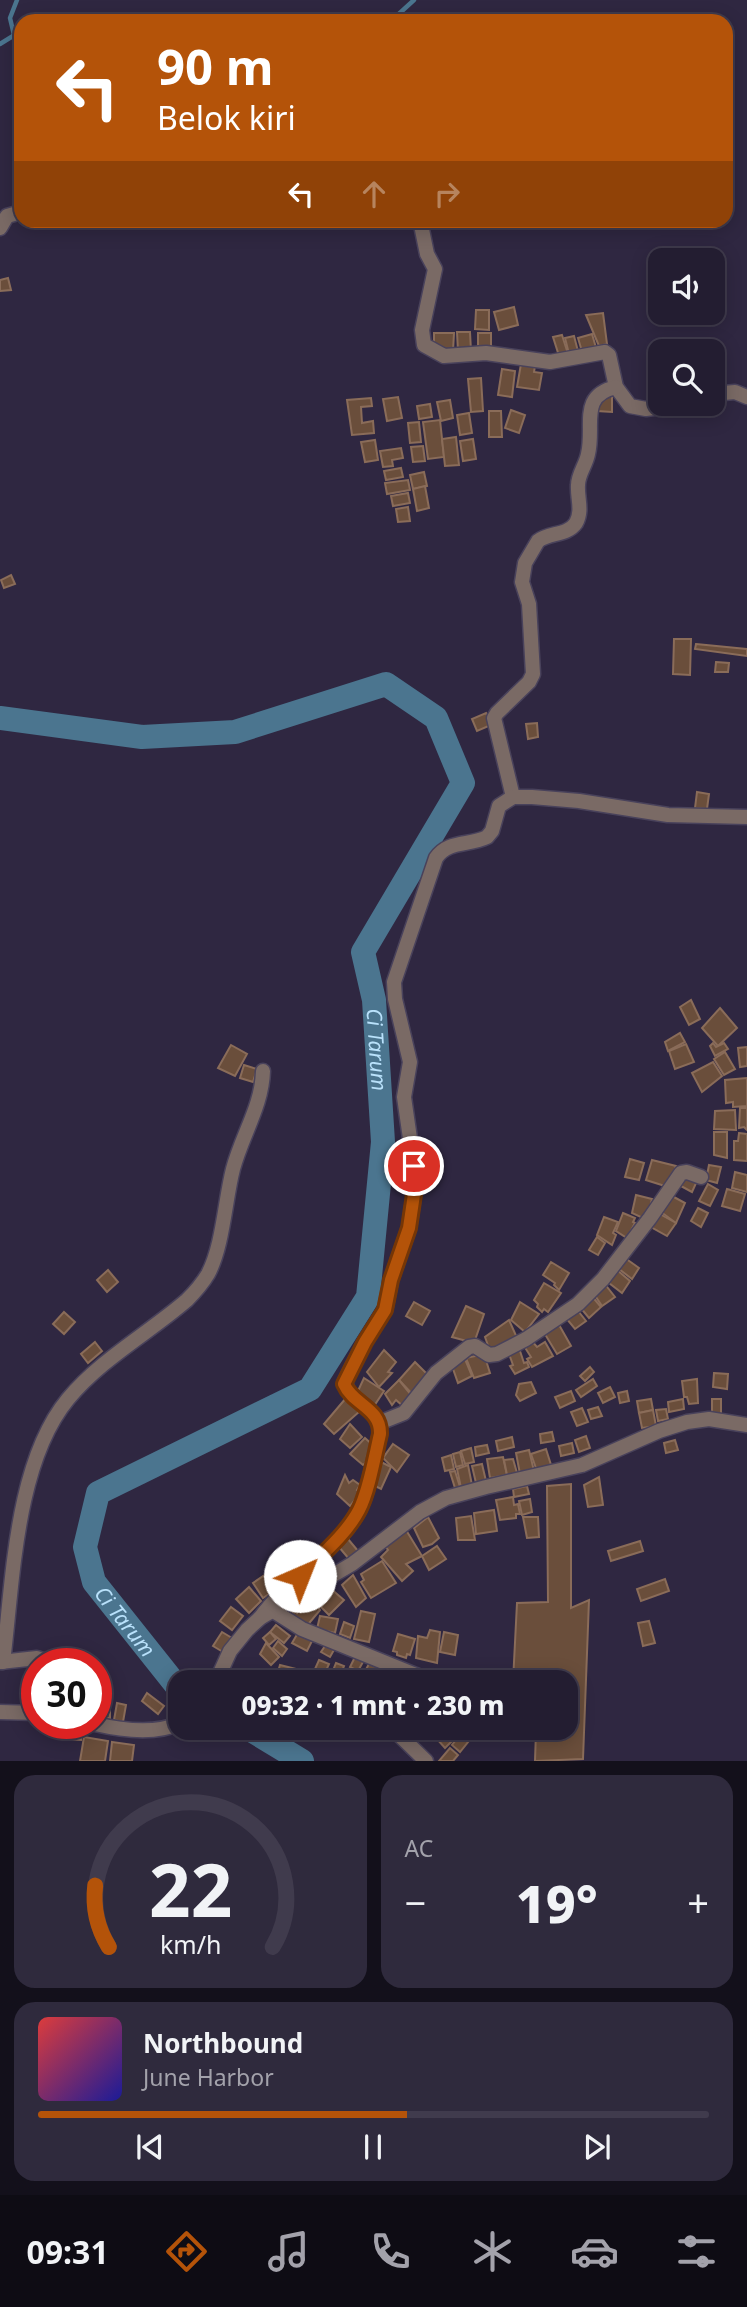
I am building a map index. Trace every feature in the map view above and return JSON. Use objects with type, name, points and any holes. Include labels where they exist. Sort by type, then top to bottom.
[{"type":"street","points":[[0,228],[7,216],[14,214]]},
{"type":"street","points":[[422,228],[427,254],[435,269],[422,330],[424,345],[444,356],[486,352],[550,362],[605,352],[609,355],[616,387],[624,401],[630,406],[648,408]]},
{"type":"street","points":[[513,797],[495,718],[529,682],[533,674],[529,604],[522,587],[525,563],[538,541],[570,529],[578,519],[578,482],[588,455],[593,402],[599,393],[616,387]]},
{"type":"street","points":[[725,393],[735,392],[747,397]]},
{"type":"street","points":[[266,1614],[275,1599],[340,1535],[359,1511],[380,1434],[376,1416],[351,1394],[344,1384],[385,1310],[391,1280],[409,1228],[415,1173],[404,1097],[410,1062],[395,999],[395,975],[439,853],[449,846],[487,837],[492,831],[499,806],[513,797],[565,800],[668,815],[747,817]]},
{"type":"street","points":[[21,1660],[2,1662],[25,1490],[44,1441],[57,1414],[85,1381],[187,1300],[208,1273],[227,1203],[233,1169],[260,1098],[263,1071]]},
{"type":"street","points":[[379,1423],[404,1413],[436,1373],[469,1347],[475,1346],[489,1354],[496,1354],[526,1339],[578,1304],[603,1279],[681,1174],[687,1172],[701,1177]]},
{"type":"street","points":[[222,1670],[230,1651],[247,1629],[266,1614],[352,1564],[420,1512],[446,1499],[582,1465],[659,1431],[687,1422],[709,1419],[747,1425]]},
{"type":"street","points":[[266,1614],[403,1670]]},
{"type":"street","points":[[0,1712],[21,1713]]},
{"type":"street","points":[[112,1727],[154,1730],[168,1726]]},
{"type":"street","points":[[404,1740],[426,1761]]},
{"type":"building","points":[[8,278],[11,290],[0,291],[0,280]]},
{"type":"building","points":[[514,307],[518,325],[499,330],[494,312]]},
{"type":"building","points":[[476,310],[489,310],[489,330],[475,329]]},
{"type":"building","points":[[603,313],[607,344],[599,346],[586,315]]},
{"type":"building","points":[[457,332],[470,332],[471,351],[458,351]]},
{"type":"building","points":[[434,333],[454,333],[453,351],[434,351]]},
{"type":"building","points":[[478,333],[491,333],[491,350],[478,350]]},
{"type":"building","points":[[592,334],[597,351],[583,355],[578,338]]},
{"type":"building","points":[[562,335],[569,357],[560,359],[553,337]]},
{"type":"building","points":[[574,336],[579,355],[570,358],[565,338]]},
{"type":"building","points":[[521,364],[535,366],[534,372],[542,373],[539,390],[517,387]]},
{"type":"building","points":[[502,369],[515,371],[512,397],[498,395]]},
{"type":"building","points":[[481,378],[483,411],[471,412],[468,379]]},
{"type":"building","points":[[597,396],[612,396],[612,412],[597,411]]},
{"type":"building","points":[[398,397],[402,418],[387,421],[383,399]]},
{"type":"building","points":[[371,398],[372,406],[361,407],[362,423],[373,421],[374,433],[352,435],[347,400]]},
{"type":"building","points":[[450,400],[453,418],[441,421],[437,402]]},
{"type":"building","points":[[430,404],[432,417],[419,419],[417,406]]},
{"type":"building","points":[[511,410],[525,415],[519,433],[505,428]]},
{"type":"building","points":[[489,411],[501,411],[502,437],[489,437]]},
{"type":"building","points":[[469,413],[472,433],[460,435],[457,415]]},
{"type":"building","points":[[440,420],[444,457],[428,459],[423,422]]},
{"type":"building","points":[[419,422],[421,442],[410,443],[408,423]]},
{"type":"building","points":[[456,437],[459,465],[445,466],[442,439]]},
{"type":"building","points":[[473,439],[476,459],[463,461],[460,441]]},
{"type":"building","points":[[375,440],[378,460],[365,462],[361,442]]},
{"type":"building","points":[[423,446],[425,461],[413,462],[411,447]]},
{"type":"building","points":[[401,448],[403,458],[392,460],[393,466],[383,467],[380,451]]},
{"type":"building","points":[[401,468],[403,477],[386,480],[384,471]]},
{"type":"building","points":[[424,472],[427,486],[413,489],[410,475]]},
{"type":"building","points":[[408,480],[410,490],[387,494],[385,483]]},
{"type":"building","points":[[425,486],[429,508],[417,511],[413,489]]},
{"type":"building","points":[[408,493],[410,503],[393,506],[391,496]]},
{"type":"building","points":[[408,507],[410,521],[398,522],[396,509]]},
{"type":"building","points":[[11,575],[15,584],[4,588],[1,580]]},
{"type":"building","points":[[674,639],[691,639],[690,675],[673,674]]},
{"type":"building","points":[[696,644],[747,649],[747,656],[695,649]]},
{"type":"building","points":[[716,662],[729,663],[728,672],[715,672]]},
{"type":"building","points":[[486,713],[491,725],[477,731],[472,719]]},
{"type":"building","points":[[537,723],[538,737],[528,739],[526,724]]},
{"type":"building","points":[[697,792],[709,794],[707,809],[695,808]]},
{"type":"building","points":[[691,1000],[700,1019],[689,1025],[680,1007]]},
{"type":"building","points":[[720,1008],[737,1028],[718,1046],[702,1028]]},
{"type":"building","points":[[680,1033],[685,1042],[668,1051],[665,1042]]},
{"type":"building","points":[[713,1043],[716,1047],[724,1043],[728,1049],[715,1056],[710,1046]]},
{"type":"building","points":[[686,1044],[694,1062],[675,1069],[669,1051]]},
{"type":"building","points":[[231,1045],[247,1054],[235,1076],[218,1068]]},
{"type":"building","points":[[747,1047],[747,1066],[740,1067],[738,1048]]},
{"type":"building","points":[[725,1052],[735,1069],[724,1075],[714,1059]]},
{"type":"building","points":[[713,1062],[722,1076],[702,1092],[692,1073]]},
{"type":"building","points":[[244,1065],[257,1069],[253,1082],[240,1078]]},
{"type":"building","points":[[747,1078],[747,1106],[733,1107],[733,1102],[726,1103],[725,1080]]},
{"type":"building","points":[[740,1108],[747,1108],[747,1130],[744,1127],[739,1128]]},
{"type":"building","points":[[735,1110],[736,1130],[714,1129],[715,1111]]},
{"type":"building","points":[[714,1132],[727,1132],[727,1158],[714,1155]]},
{"type":"building","points":[[739,1133],[747,1134],[747,1161],[734,1160],[734,1141],[738,1141]]},
{"type":"building","points":[[630,1159],[644,1163],[639,1180],[625,1177]]},
{"type":"building","points":[[652,1160],[676,1166],[668,1187],[646,1180]]},
{"type":"building","points":[[709,1165],[721,1167],[717,1183],[706,1180]]},
{"type":"building","points":[[735,1172],[747,1175],[747,1192],[732,1188]]},
{"type":"building","points":[[684,1174],[697,1181],[692,1192],[679,1185]]},
{"type":"building","points":[[708,1184],[718,1190],[710,1206],[699,1201]]},
{"type":"building","points":[[727,1189],[745,1194],[740,1211],[722,1206]]},
{"type":"building","points":[[636,1195],[652,1199],[651,1203],[654,1205],[645,1219],[632,1213]]},
{"type":"building","points":[[672,1196],[685,1203],[676,1223],[661,1212]]},
{"type":"building","points":[[698,1208],[708,1213],[701,1227],[691,1221]]},
{"type":"building","points":[[623,1213],[635,1218],[627,1238],[616,1231]]},
{"type":"building","points":[[658,1213],[676,1223],[667,1236],[651,1227]]},
{"type":"building","points":[[604,1217],[618,1222],[612,1245],[597,1235]]},
{"type":"building","points":[[597,1237],[605,1243],[598,1255],[589,1250]]},
{"type":"building","points":[[625,1258],[639,1268],[632,1279],[619,1269]]},
{"type":"building","points":[[551,1262],[569,1273],[559,1290],[555,1283],[543,1275]]},
{"type":"building","points":[[108,1270],[118,1282],[107,1292],[97,1280]]},
{"type":"building","points":[[617,1270],[630,1281],[622,1293],[609,1283]]},
{"type":"building","points":[[544,1283],[561,1293],[548,1312],[544,1309],[542,1312],[534,1300]]},
{"type":"building","points":[[604,1283],[615,1297],[602,1306],[594,1294]]},
{"type":"building","points":[[591,1295],[601,1307],[589,1318],[580,1307]]},
{"type":"building","points":[[414,1302],[430,1311],[422,1325],[406,1316]]},
{"type":"building","points":[[520,1302],[539,1314],[525,1332],[511,1320]]},
{"type":"building","points":[[466,1306],[484,1314],[474,1343],[452,1337]]},
{"type":"building","points":[[575,1307],[586,1321],[575,1329],[566,1318]]},
{"type":"building","points":[[64,1312],[75,1322],[64,1334],[53,1324]]},
{"type":"building","points":[[509,1320],[518,1340],[491,1354],[485,1337]]},
{"type":"building","points":[[558,1323],[571,1346],[557,1354],[543,1331]]},
{"type":"building","points":[[531,1340],[537,1347],[545,1342],[553,1356],[532,1367],[527,1359],[531,1357],[524,1346]]},
{"type":"building","points":[[95,1342],[102,1351],[88,1363],[81,1354]]},
{"type":"building","points":[[518,1345],[524,1363],[527,1362],[529,1367],[515,1374],[510,1366],[513,1365],[508,1351]]},
{"type":"building","points":[[384,1350],[396,1362],[388,1372],[392,1373],[379,1387],[367,1372]]},
{"type":"building","points":[[484,1354],[490,1373],[474,1378],[466,1358]]},
{"type":"building","points":[[465,1359],[472,1376],[458,1383],[452,1366]]},
{"type":"building","points":[[415,1362],[427,1374],[415,1397],[399,1380]]},
{"type":"building","points":[[590,1367],[594,1372],[585,1381],[580,1376]]},
{"type":"building","points":[[714,1373],[728,1374],[727,1389],[713,1387]]},
{"type":"building","points":[[364,1378],[384,1391],[374,1406],[357,1393]]},
{"type":"building","points":[[593,1379],[597,1386],[581,1397],[576,1390]]},
{"type":"building","points":[[697,1379],[698,1403],[689,1404],[687,1397],[684,1397],[682,1381]]},
{"type":"building","points":[[399,1380],[412,1396],[404,1407],[396,1400],[392,1405],[385,1394]]},
{"type":"building","points":[[531,1382],[536,1393],[520,1401],[516,1395],[519,1384]]},
{"type":"building","points":[[610,1387],[615,1397],[603,1403],[598,1393]]},
{"type":"building","points":[[571,1391],[575,1401],[560,1408],[555,1397]]},
{"type":"building","points":[[627,1391],[629,1401],[620,1403],[618,1393]]},
{"type":"building","points":[[346,1398],[360,1411],[334,1434],[324,1424]]},
{"type":"building","points":[[651,1399],[653,1410],[639,1413],[637,1401]]},
{"type":"building","points":[[683,1399],[684,1409],[669,1412],[668,1402]]},
{"type":"building","points":[[712,1399],[721,1399],[721,1414],[712,1414]]},
{"type":"building","points":[[598,1407],[602,1416],[591,1419],[588,1410]]},
{"type":"building","points":[[582,1408],[588,1422],[577,1426],[571,1412]]},
{"type":"building","points":[[666,1409],[668,1419],[658,1421],[656,1410]]},
{"type":"building","points":[[653,1410],[656,1426],[642,1428],[639,1413]]},
{"type":"building","points":[[350,1424],[362,1437],[350,1448],[340,1439]]},
{"type":"building","points":[[552,1432],[554,1441],[541,1443],[540,1434]]},
{"type":"building","points":[[586,1436],[590,1448],[579,1452],[575,1440]]},
{"type":"building","points":[[512,1437],[514,1447],[498,1451],[496,1441]]},
{"type":"building","points":[[365,1438],[375,1447],[367,1456],[370,1459],[363,1465],[350,1454]]},
{"type":"building","points":[[675,1440],[678,1450],[666,1453],[664,1443]]},
{"type":"building","points":[[572,1443],[574,1453],[561,1456],[559,1446]]},
{"type":"building","points":[[393,1444],[409,1455],[397,1472],[383,1458]]},
{"type":"building","points":[[487,1445],[489,1453],[476,1456],[475,1447]]},
{"type":"building","points":[[471,1448],[474,1462],[465,1464],[461,1451]]},
{"type":"building","points":[[546,1449],[552,1468],[537,1471],[531,1454]]},
{"type":"building","points":[[529,1450],[534,1471],[520,1474],[516,1453]]},
{"type":"building","points":[[460,1452],[463,1465],[456,1467],[453,1454]]},
{"type":"building","points":[[451,1455],[454,1469],[445,1471],[442,1458]]},
{"type":"building","points":[[503,1457],[507,1475],[490,1478],[487,1459]]},
{"type":"building","points":[[513,1459],[517,1473],[507,1475],[504,1460]]},
{"type":"building","points":[[379,1461],[391,1467],[381,1489],[369,1483]]},
{"type":"building","points":[[482,1464],[486,1481],[476,1483],[472,1466]]},
{"type":"building","points":[[468,1465],[472,1485],[461,1488],[457,1469]]},
{"type":"building","points":[[455,1471],[460,1487],[455,1488],[450,1472]]},
{"type":"building","points":[[345,1475],[349,1483],[353,1480],[360,1485],[357,1490],[361,1493],[350,1506],[337,1494]]},
{"type":"building","points":[[599,1477],[603,1505],[588,1507],[584,1485]]},
{"type":"building","points":[[571,1484],[571,1608],[589,1600],[583,1759],[535,1761],[536,1740],[578,1740],[578,1670],[514,1670],[517,1603],[548,1602],[547,1486]]},
{"type":"building","points":[[527,1486],[529,1494],[514,1497],[513,1489]]},
{"type":"building","points":[[513,1497],[514,1505],[518,1504],[520,1514],[516,1514],[516,1518],[500,1520],[496,1500]]},
{"type":"building","points":[[530,1499],[532,1512],[522,1515],[519,1501]]},
{"type":"building","points":[[494,1510],[497,1531],[476,1534],[474,1513]]},
{"type":"building","points":[[471,1516],[475,1540],[458,1540],[456,1518]]},
{"type":"building","points":[[428,1517],[439,1538],[423,1547],[414,1528]]},
{"type":"building","points":[[523,1517],[538,1517],[539,1537],[527,1538]]},
{"type":"building","points":[[406,1530],[422,1556],[406,1564],[413,1571],[402,1581],[381,1557],[388,1550],[385,1546]]},
{"type":"building","points":[[348,1539],[358,1551],[349,1559],[339,1547]]},
{"type":"building","points":[[640,1541],[643,1551],[611,1561],[608,1551]]},
{"type":"building","points":[[437,1546],[446,1559],[429,1570],[422,1556]]},
{"type":"building","points":[[382,1561],[396,1583],[371,1598],[361,1582],[364,1580],[361,1574]]},
{"type":"building","points":[[291,1563],[297,1576],[286,1582],[278,1570]]},
{"type":"building","points":[[275,1568],[285,1583],[263,1598],[253,1583]]},
{"type":"building","points":[[353,1575],[366,1598],[356,1607],[342,1585]]},
{"type":"building","points":[[665,1579],[669,1591],[641,1601],[637,1589]]},
{"type":"building","points":[[249,1587],[261,1601],[249,1613],[236,1599]]},
{"type":"building","points":[[330,1588],[344,1600],[329,1615],[318,1604]]},
{"type":"building","points":[[312,1594],[320,1610],[306,1627],[284,1615],[291,1606],[297,1613]]},
{"type":"building","points":[[231,1607],[243,1616],[232,1630],[220,1621]]},
{"type":"building","points":[[361,1611],[375,1614],[369,1642],[354,1639]]},
{"type":"building","points":[[320,1616],[338,1619],[335,1633],[317,1629]]},
{"type":"building","points":[[649,1621],[655,1643],[643,1646],[638,1623]]},
{"type":"building","points":[[344,1622],[354,1626],[350,1638],[340,1634]]},
{"type":"building","points":[[276,1625],[290,1636],[284,1643],[270,1632]]},
{"type":"building","points":[[430,1630],[440,1632],[437,1663],[416,1658],[418,1636],[427,1638]]},
{"type":"building","points":[[299,1631],[313,1639],[307,1651],[292,1643]]},
{"type":"building","points":[[222,1632],[232,1638],[223,1652],[213,1646]]},
{"type":"building","points":[[270,1632],[276,1639],[269,1645],[263,1638]]},
{"type":"building","points":[[444,1632],[458,1635],[455,1655],[440,1652]]},
{"type":"building","points":[[398,1634],[415,1639],[410,1655],[407,1654],[406,1658],[393,1651]]},
{"type":"building","points":[[278,1641],[287,1649],[282,1656],[273,1648]]},
{"type":"building","points":[[266,1643],[279,1657],[271,1665],[260,1654]]},
{"type":"building","points":[[327,1643],[335,1648],[330,1657],[321,1652]]},
{"type":"building","points":[[356,1655],[364,1660],[359,1670],[350,1667]]},
{"type":"building","points":[[319,1660],[329,1664],[326,1670],[315,1669]]},
{"type":"building","points":[[370,1662],[380,1667],[379,1670],[366,1670]]},
{"type":"building","points":[[336,1663],[344,1666],[342,1670],[333,1670]]},
{"type":"building","points":[[280,1665],[300,1670],[279,1670]]},
{"type":"building","points":[[147,1693],[164,1706],[158,1714],[142,1701]]},
{"type":"building","points":[[117,1703],[126,1705],[123,1722],[114,1720]]},
{"type":"building","points":[[84,1739],[108,1741],[105,1761],[80,1761]]},
{"type":"building","points":[[438,1740],[453,1740],[445,1748]]},
{"type":"building","points":[[456,1740],[468,1742],[460,1752],[452,1745]]},
{"type":"building","points":[[112,1742],[134,1745],[132,1761],[110,1761]]},
{"type":"building","points":[[450,1748],[458,1755],[453,1761],[439,1761]]},
{"type":"waterway","points":[[14,35],[10,18],[17,0]]},
{"type":"waterway","points":[[399,14],[414,0]]},
{"type":"waterway","points":[[0,44],[14,35]]},
{"type":"waterway","name":"Ci Tarum","points":[[0,718],[142,737],[235,732],[386,684],[436,718],[463,783],[363,952],[374,1000],[383,1142],[368,1297],[310,1389],[98,1493],[85,1547],[94,1582],[168,1675]]},
{"type":"waterway","name":"Ci Tarum","points":[[267,1740],[302,1761]]},
{"type":"route","points":[[300,1576],[353,1520],[362,1503],[380,1425],[376,1416],[351,1394],[344,1384],[385,1310],[391,1280],[408,1235],[416,1181],[414,1166]]}]
